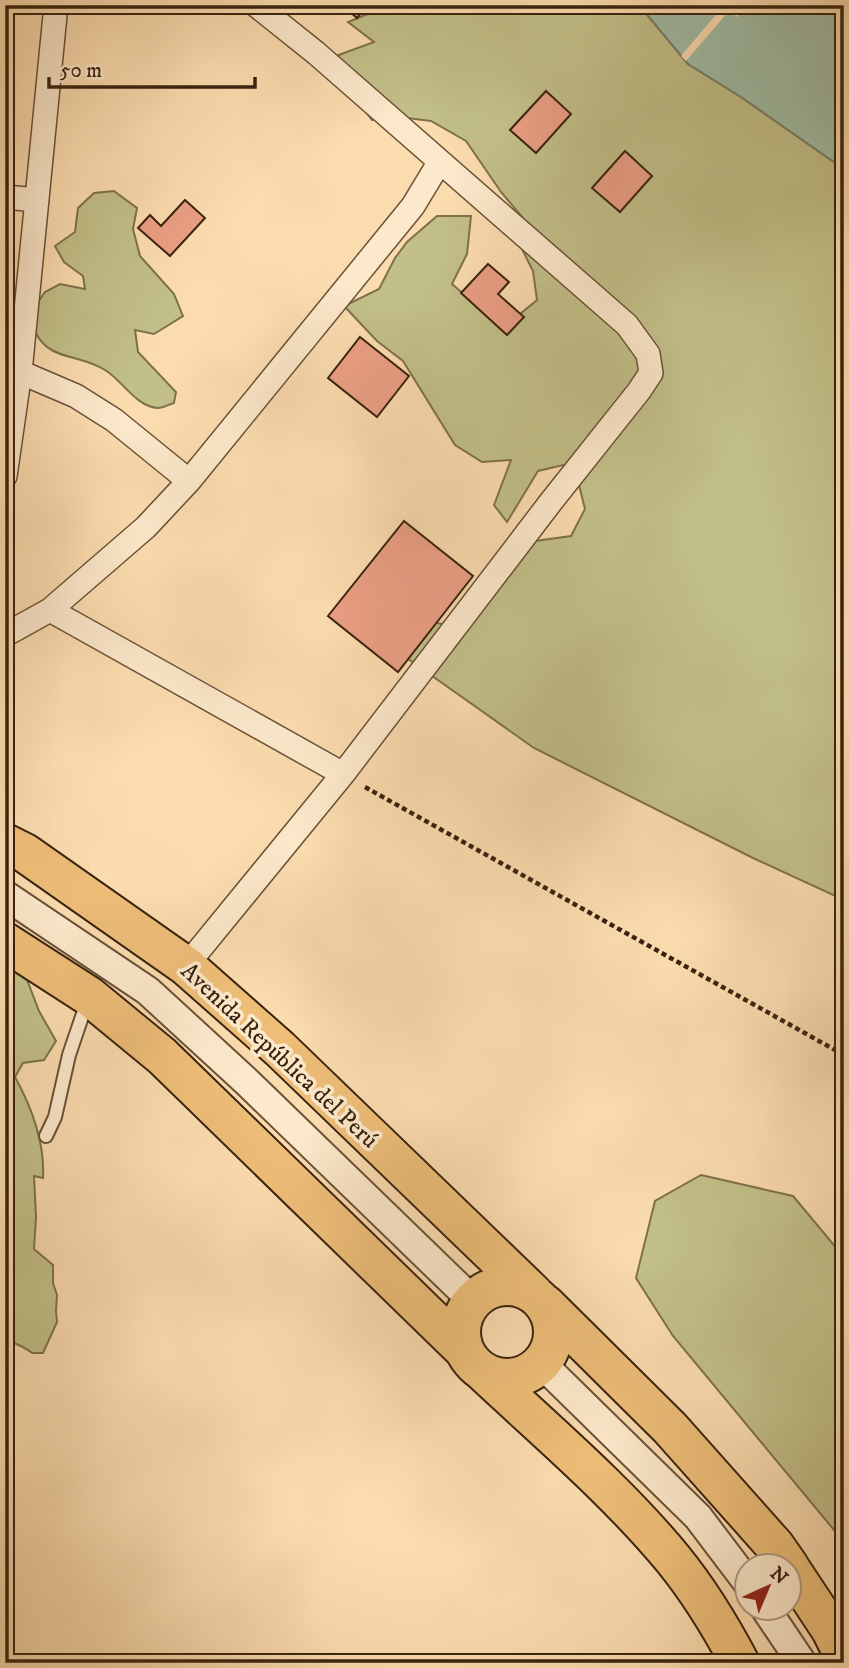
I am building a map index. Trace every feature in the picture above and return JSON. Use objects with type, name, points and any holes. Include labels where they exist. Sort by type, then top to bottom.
[{"type":"highway","name":"Avenida República del Perú","points":[[5,843],[25,853],[186,966],[280,1049],[670,1428],[779,1552]]},
{"type":"highway","points":[[5,942],[89,996],[162,1056],[473,1361],[623,1503],[674,1560],[722,1630],[740,1663]]},
{"type":"highway","points":[[509,1286],[539,1299],[551,1315],[554,1328],[549,1354],[542,1364],[520,1377],[494,1376],[473,1361],[461,1338],[461,1325],[473,1301],[495,1287],[509,1286]]},
{"type":"highway","name":"Avenida República del Perú","points":[[804,1590],[831,1630],[844,1656]]},
{"type":"street","points":[[5,476],[20,372],[57,5]]},
{"type":"street","points":[[186,966],[343,774],[651,373],[649,354],[627,325],[316,53],[256,5]]},
{"type":"street","points":[[5,635],[50,610],[146,527],[189,481],[413,206],[439,163]]},
{"type":"street","points":[[5,197],[37,200]]},
{"type":"street","points":[[20,372],[76,396],[114,420],[189,481]]},
{"type":"street","points":[[50,610],[343,774]]},
{"type":"street","points":[[5,895],[148,992],[247,1082],[473,1301]]},
{"type":"street","points":[[542,1364],[698,1517],[734,1565]]},
{"type":"street","points":[[774,1622],[802,1663]]},
{"type":"lane","points":[[46,1136],[55,1117],[69,1055],[89,996]]},
{"type":"path","points":[[343,774],[844,1055]]},
{"type":"shaded area","points":[[390,5],[639,5],[688,64],[741,97],[844,169],[844,900],[753,858],[534,748],[394,649],[426,621],[442,624],[460,638],[528,542],[571,536],[585,509],[577,477],[563,465],[538,471],[507,522],[494,505],[511,460],[482,462],[455,445],[403,361],[377,341],[344,306],[379,289],[395,258],[407,242],[437,216],[471,216],[467,254],[452,284],[503,328],[537,300],[533,271],[518,241],[523,218],[501,192],[466,141],[431,121],[399,117],[372,120],[341,79],[336,56],[374,42],[348,22]]},
{"type":"shaded area","points":[[639,5],[844,5],[844,169],[741,97],[688,64]]},
{"type":"shaded area","points":[[114,191],[137,208],[133,229],[140,256],[174,294],[183,316],[154,334],[135,330],[138,352],[176,392],[174,403],[160,408],[143,403],[105,370],[50,349],[35,331],[29,315],[45,292],[60,284],[85,289],[83,276],[64,262],[55,246],[75,232],[78,208],[94,193]]},
{"type":"shaded area","points":[[5,957],[26,977],[39,1011],[56,1041],[44,1060],[23,1063],[15,1077],[32,1113],[42,1152],[43,1178],[34,1176],[34,1249],[53,1265],[53,1283],[57,1295],[57,1322],[43,1353],[32,1353],[5,1338]]},
{"type":"shaded area","points":[[701,1175],[793,1196],[844,1257],[844,1542],[673,1336],[636,1278],[655,1201]]},
{"type":"pier","points":[[724,5],[745,7],[737,17],[729,11],[686,61],[681,56]]},
{"type":"building","points":[[342,5],[368,5],[357,18]]},
{"type":"building","points":[[546,91],[571,114],[536,153],[510,130]]},
{"type":"building","points":[[625,151],[652,176],[620,212],[592,188]]},
{"type":"building","points":[[185,200],[205,218],[170,256],[138,228],[150,215],[161,226]]},
{"type":"building","points":[[488,264],[509,282],[498,294],[524,317],[507,335],[461,293]]},
{"type":"building","points":[[360,337],[409,376],[377,417],[328,378]]},
{"type":"building","points":[[404,521],[473,576],[398,672],[328,616]]}]
